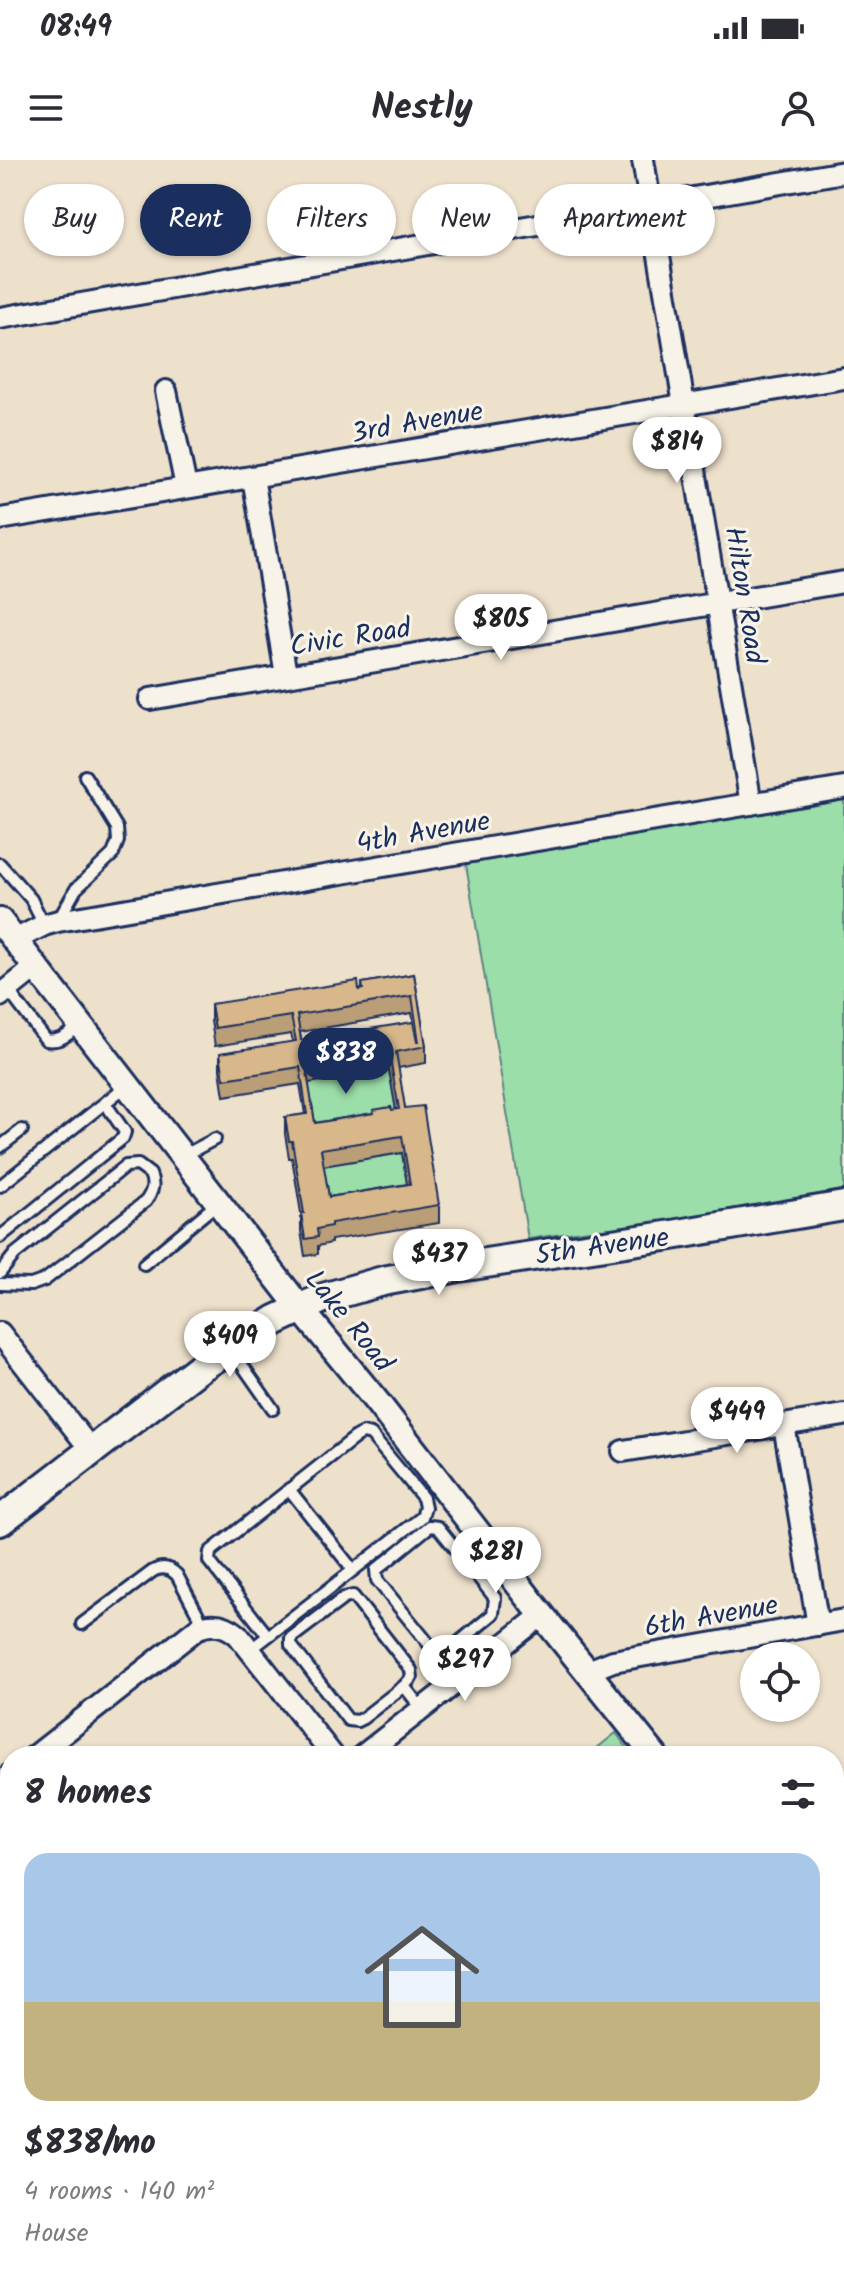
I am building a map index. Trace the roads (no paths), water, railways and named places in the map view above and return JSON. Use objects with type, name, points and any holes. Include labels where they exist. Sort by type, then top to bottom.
[{"type":"main road","name":"5th Avenue","points":[[0,1521],[202,1366],[300,1308],[334,1295],[383,1281],[459,1267],[844,1206]]},
{"type":"street","name":"Hilton Road","points":[[643,160],[647,184]]},
{"type":"street","points":[[715,194],[844,172]]},
{"type":"street","points":[[0,318],[534,225]]},
{"type":"street","name":"Hilton Road","points":[[659,256],[751,804]]},
{"type":"street","name":"3rd Avenue","points":[[0,519],[844,378]]},
{"type":"street","points":[[166,391],[186,487]]},
{"type":"street","points":[[253,477],[286,675]]},
{"type":"street","name":"Civic Road","points":[[150,699],[844,582]]},
{"type":"street","name":"4th Avenue","points":[[15,940],[51,923],[844,788]]},
{"type":"street","name":"Lake Road","points":[[0,921],[300,1308],[647,1746]]},
{"type":"street","points":[[4,993],[36,967]]},
{"type":"street","points":[[0,1333],[91,1450]]},
{"type":"street","points":[[623,1451],[844,1415]]},
{"type":"street","points":[[784,1425],[818,1625]]},
{"type":"street","points":[[388,1746],[422,1709],[542,1615]]},
{"type":"street","name":"6th Avenue","points":[[588,1671],[613,1661],[844,1620]]},
{"type":"street","points":[[48,1746],[198,1628],[217,1624],[232,1629],[325,1746]]},
{"type":"lane","points":[[0,864],[51,923],[76,889],[113,854],[118,841],[117,828],[85,776]]},
{"type":"lane","points":[[4,993],[46,1040],[54,1041],[66,1036],[81,1025]]},
{"type":"lane","points":[[0,1186],[127,1085]]},
{"type":"lane","points":[[0,1237],[123,1138],[125,1132],[105,1103]]},
{"type":"lane","points":[[0,1147],[22,1130]]},
{"type":"lane","points":[[183,1156],[215,1139]]},
{"type":"lane","points":[[0,1273],[15,1254],[126,1166],[138,1165],[150,1174],[153,1186],[146,1201],[45,1280],[31,1285],[0,1284]]},
{"type":"lane","points":[[144,1264],[219,1202]]},
{"type":"lane","points":[[230,1348],[273,1409]]},
{"type":"lane","points":[[250,1650],[422,1517],[423,1498],[374,1437],[363,1433],[213,1549],[209,1561],[268,1636]]},
{"type":"lane","points":[[289,1489],[353,1570]]},
{"type":"lane","points":[[440,1658],[493,1614],[496,1603],[434,1525],[376,1570],[375,1577],[440,1658],[458,1680]]},
{"type":"lane","points":[[82,1624],[153,1571],[163,1568],[177,1575],[204,1626]]},
{"type":"lane","points":[[353,1596],[411,1670],[412,1677],[404,1686],[363,1718],[348,1720],[291,1645],[291,1638],[344,1598],[353,1596]]},
{"type":"lane","points":[[404,1686],[422,1709]]}]
